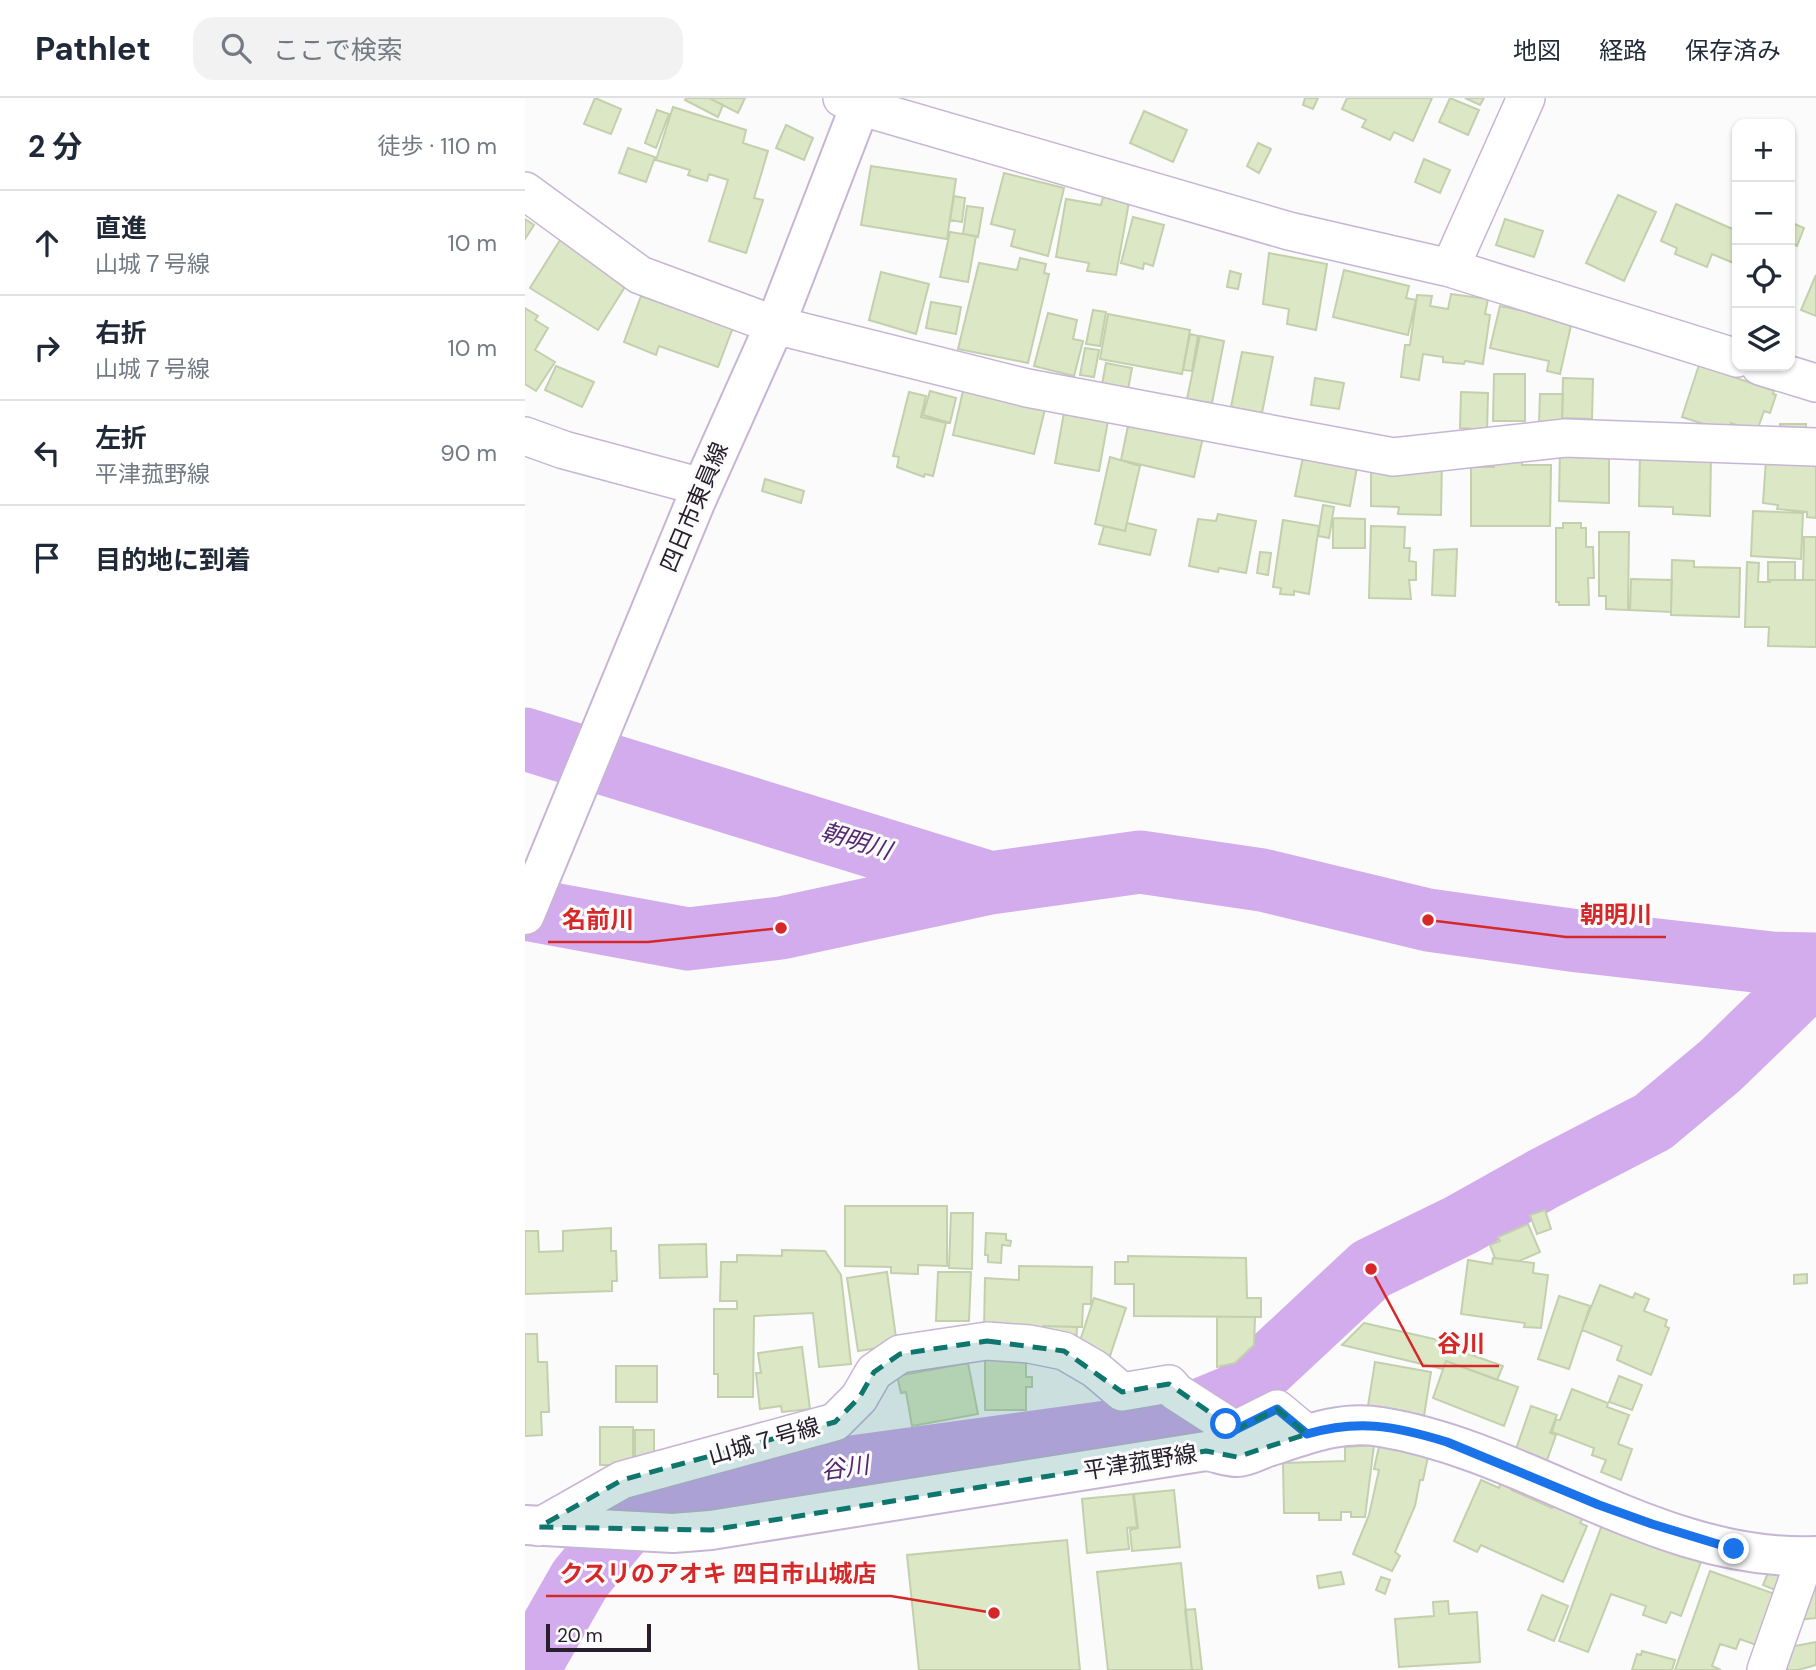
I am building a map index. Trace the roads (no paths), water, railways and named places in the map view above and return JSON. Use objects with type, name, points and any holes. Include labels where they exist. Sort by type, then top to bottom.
[{"type":"main road","name":"四日市東員線","points":[[525,915],[698,495],[775,325],[855,101]]},
{"type":"main road","name":"平津菰野線","points":[[532,1526],[673,1533],[711,1530],[1206,1451],[1237,1457],[1333,1427],[1364,1424],[1417,1433],[1447,1442],[1599,1505],[1703,1541],[1765,1555],[1811,1556]]},
{"type":"street","points":[[1450,268],[1526,98]]},
{"type":"street","points":[[855,101],[1289,231],[1450,268],[1732,357]]},
{"type":"street","points":[[525,191],[640,275],[775,325],[1027,388],[1393,457],[1565,438],[1816,447]]},
{"type":"street","points":[[1776,371],[1816,383]]},
{"type":"street","points":[[525,436],[698,495]]},
{"type":"street","name":"山城７号線","points":[[532,1526],[622,1480],[835,1422],[859,1398],[874,1371],[900,1354],[987,1341],[1030,1344],[1064,1351],[1095,1369],[1122,1392],[1169,1384],[1176,1392],[1235,1430],[1277,1409],[1307,1434]]},
{"type":"street","points":[[1766,1670],[1811,1556]]},
{"type":"waterway","name":"朝明川","points":[[525,739],[988,882]]},
{"type":"waterway","name":"朝明川","points":[[525,909],[688,939],[781,928],[990,883],[1140,862],[1262,880],[1428,920],[1578,941],[1772,963],[1816,964]]},
{"type":"waterway","name":"谷川","points":[[528,1670],[580,1579],[643,1503],[779,1477],[1166,1424],[1236,1395],[1371,1269],[1461,1225],[1653,1122],[1720,1066],[1816,973]]},
{"type":"place","name":"朝明川","points":[[1428,920]]},
{"type":"place","name":"名前川","points":[[781,928]]},
{"type":"place","name":"谷川","points":[[1371,1269]]},
{"type":"place","name":"クスリのアオキ 四日市山城店","points":[[994,1613]]}]
